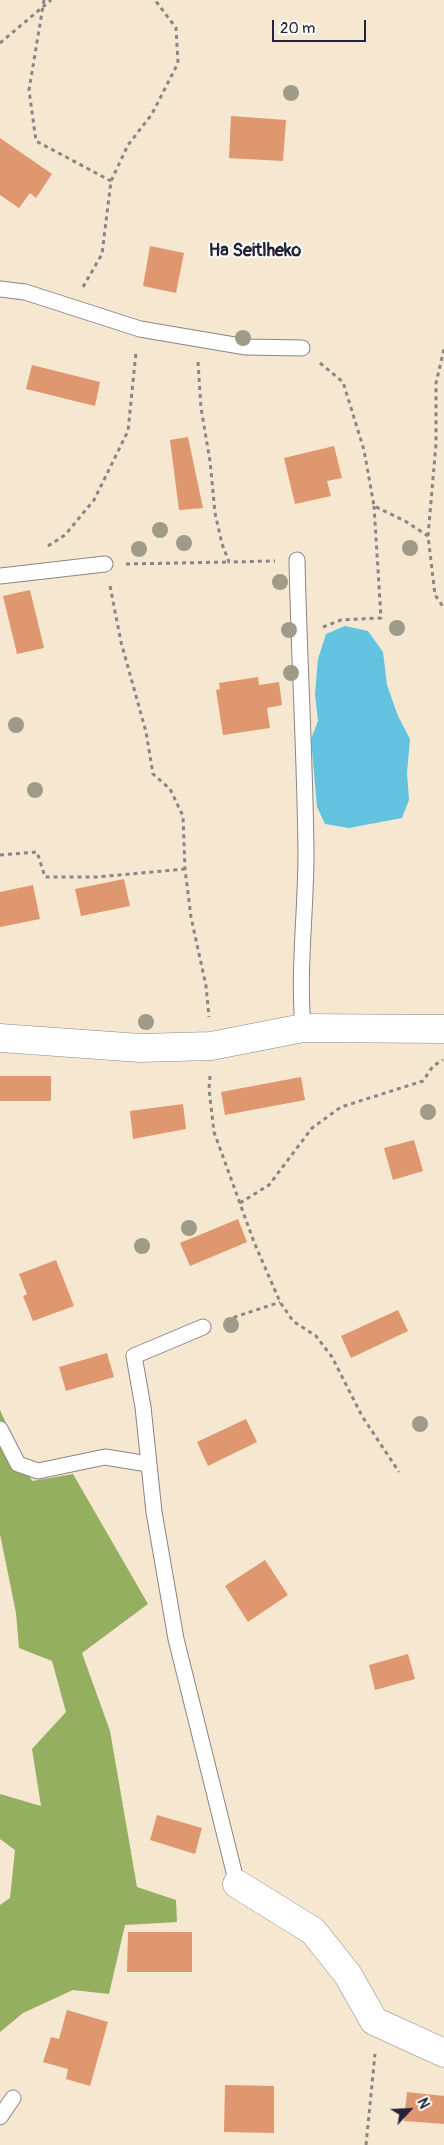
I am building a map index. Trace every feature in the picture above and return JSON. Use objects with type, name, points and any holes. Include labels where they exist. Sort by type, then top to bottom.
[{"type":"street","points":[[0,1038],[140,1048],[211,1046],[303,1028],[444,1029]]},
{"type":"street","points":[[237,1884],[313,1931],[348,1975],[374,2021],[444,2053]]},
{"type":"lane","points":[[0,289],[25,292],[140,329],[246,347],[302,348]]},
{"type":"lane","points":[[297,560],[306,765],[306,859],[300,980],[303,1028]]},
{"type":"lane","points":[[0,576],[105,564]]},
{"type":"lane","points":[[203,1327],[134,1356],[143,1407],[154,1512],[176,1639],[237,1884]]},
{"type":"lane","points":[[0,1429],[18,1464],[38,1471],[105,1457],[148,1464]]},
{"type":"lane","points":[[0,2117],[13,2098]]},
{"type":"path","points":[[44,0],[29,90],[36,141],[111,181]]},
{"type":"path","points":[[0,43],[51,0]]},
{"type":"path","points":[[72,307],[102,254],[111,181],[128,145],[152,114],[178,63],[176,28],[155,0]]},
{"type":"path","points":[[41,550],[65,535],[94,500],[128,431],[140,329]]},
{"type":"path","points":[[197,339],[201,408],[210,461],[215,513],[222,544],[230,562]]},
{"type":"path","points":[[299,637],[341,620],[380,618],[374,506],[364,450],[343,382],[302,348]]},
{"type":"path","points":[[444,349],[436,383],[436,452],[428,536],[435,594],[444,608]]},
{"type":"path","points":[[374,506],[405,521],[428,536]]},
{"type":"path","points":[[297,560],[105,564],[121,642],[146,732],[153,774],[170,789],[183,816],[185,869],[191,917],[206,986],[211,1046],[209,1090],[214,1132],[254,1242],[280,1302],[293,1321],[316,1336],[332,1357],[362,1416],[399,1472]]},
{"type":"path","points":[[0,855],[37,852],[45,877],[97,876],[185,869]]},
{"type":"path","points":[[240,1203],[269,1185],[312,1128],[341,1107],[423,1080],[433,1066],[444,1060]]},
{"type":"path","points":[[203,1327],[280,1302]]},
{"type":"path","points":[[366,2145],[376,2034],[374,2021]]},
{"type":"green space","points":[[0,1410],[32,1481],[73,1474],[148,1604],[82,1653],[110,1731],[137,1887],[176,1900],[177,1922],[125,1925],[109,1994],[73,1990],[23,2013],[0,2032],[0,1905],[10,1898],[15,1850],[0,1839],[0,1794],[41,1806],[32,1749],[66,1712],[52,1661],[19,1648],[16,1613],[0,1534]]},
{"type":"water","points":[[345,626],[368,631],[383,652],[387,685],[398,716],[410,739],[407,773],[409,800],[402,818],[349,828],[325,824],[317,807],[311,739],[318,721],[315,694],[318,659],[326,634]]},
{"type":"building","points":[[231,116],[286,120],[283,161],[229,158]]},
{"type":"building","points":[[0,138],[52,174],[36,198],[30,193],[19,208],[0,195]]},
{"type":"building","points":[[150,246],[184,253],[176,293],[143,286]]},
{"type":"building","points":[[32,365],[100,382],[95,406],[26,389]]},
{"type":"building","points":[[188,437],[203,508],[179,510],[170,440]]},
{"type":"building","points":[[334,446],[342,478],[327,481],[331,496],[295,504],[284,458]]},
{"type":"building","points":[[30,590],[44,648],[17,654],[3,596]]},
{"type":"building","points":[[258,677],[259,685],[279,682],[282,705],[267,708],[270,728],[223,735],[216,690],[220,689],[219,683]]},
{"type":"building","points":[[124,879],[130,906],[81,916],[75,889]]},
{"type":"building","points":[[33,885],[40,919],[0,927],[0,892]]},
{"type":"building","points":[[0,1076],[51,1076],[51,1101],[0,1101]]},
{"type":"building","points":[[301,1077],[305,1100],[225,1115],[221,1092]]},
{"type":"building","points":[[183,1104],[186,1129],[133,1139],[130,1111]]},
{"type":"building","points":[[414,1140],[423,1171],[393,1180],[384,1148]]},
{"type":"building","points":[[238,1219],[247,1242],[190,1266],[180,1243]]},
{"type":"building","points":[[56,1260],[74,1306],[33,1321],[23,1296],[27,1294],[19,1274]]},
{"type":"building","points":[[398,1310],[408,1331],[351,1358],[341,1336]]},
{"type":"building","points":[[107,1353],[114,1377],[66,1391],[59,1367]]},
{"type":"building","points":[[246,1419],[257,1442],[208,1466],[197,1442]]},
{"type":"building","points":[[265,1560],[288,1595],[248,1622],[225,1586]]},
{"type":"building","points":[[408,1654],[415,1679],[375,1690],[369,1665]]},
{"type":"building","points":[[157,1815],[202,1828],[195,1854],[150,1840]]},
{"type":"building","points":[[128,1932],[192,1932],[192,1972],[127,1972]]},
{"type":"building","points":[[67,2010],[108,2022],[90,2086],[66,2079],[68,2069],[43,2062],[51,2037],[59,2039]]},
{"type":"building","points":[[225,2085],[274,2086],[274,2133],[224,2132]]},
{"type":"building","points":[[407,2092],[444,2096],[444,2124],[404,2121]]},
{"type":"district","name":"Ha Seitlheko","points":[[255,251]]}]
